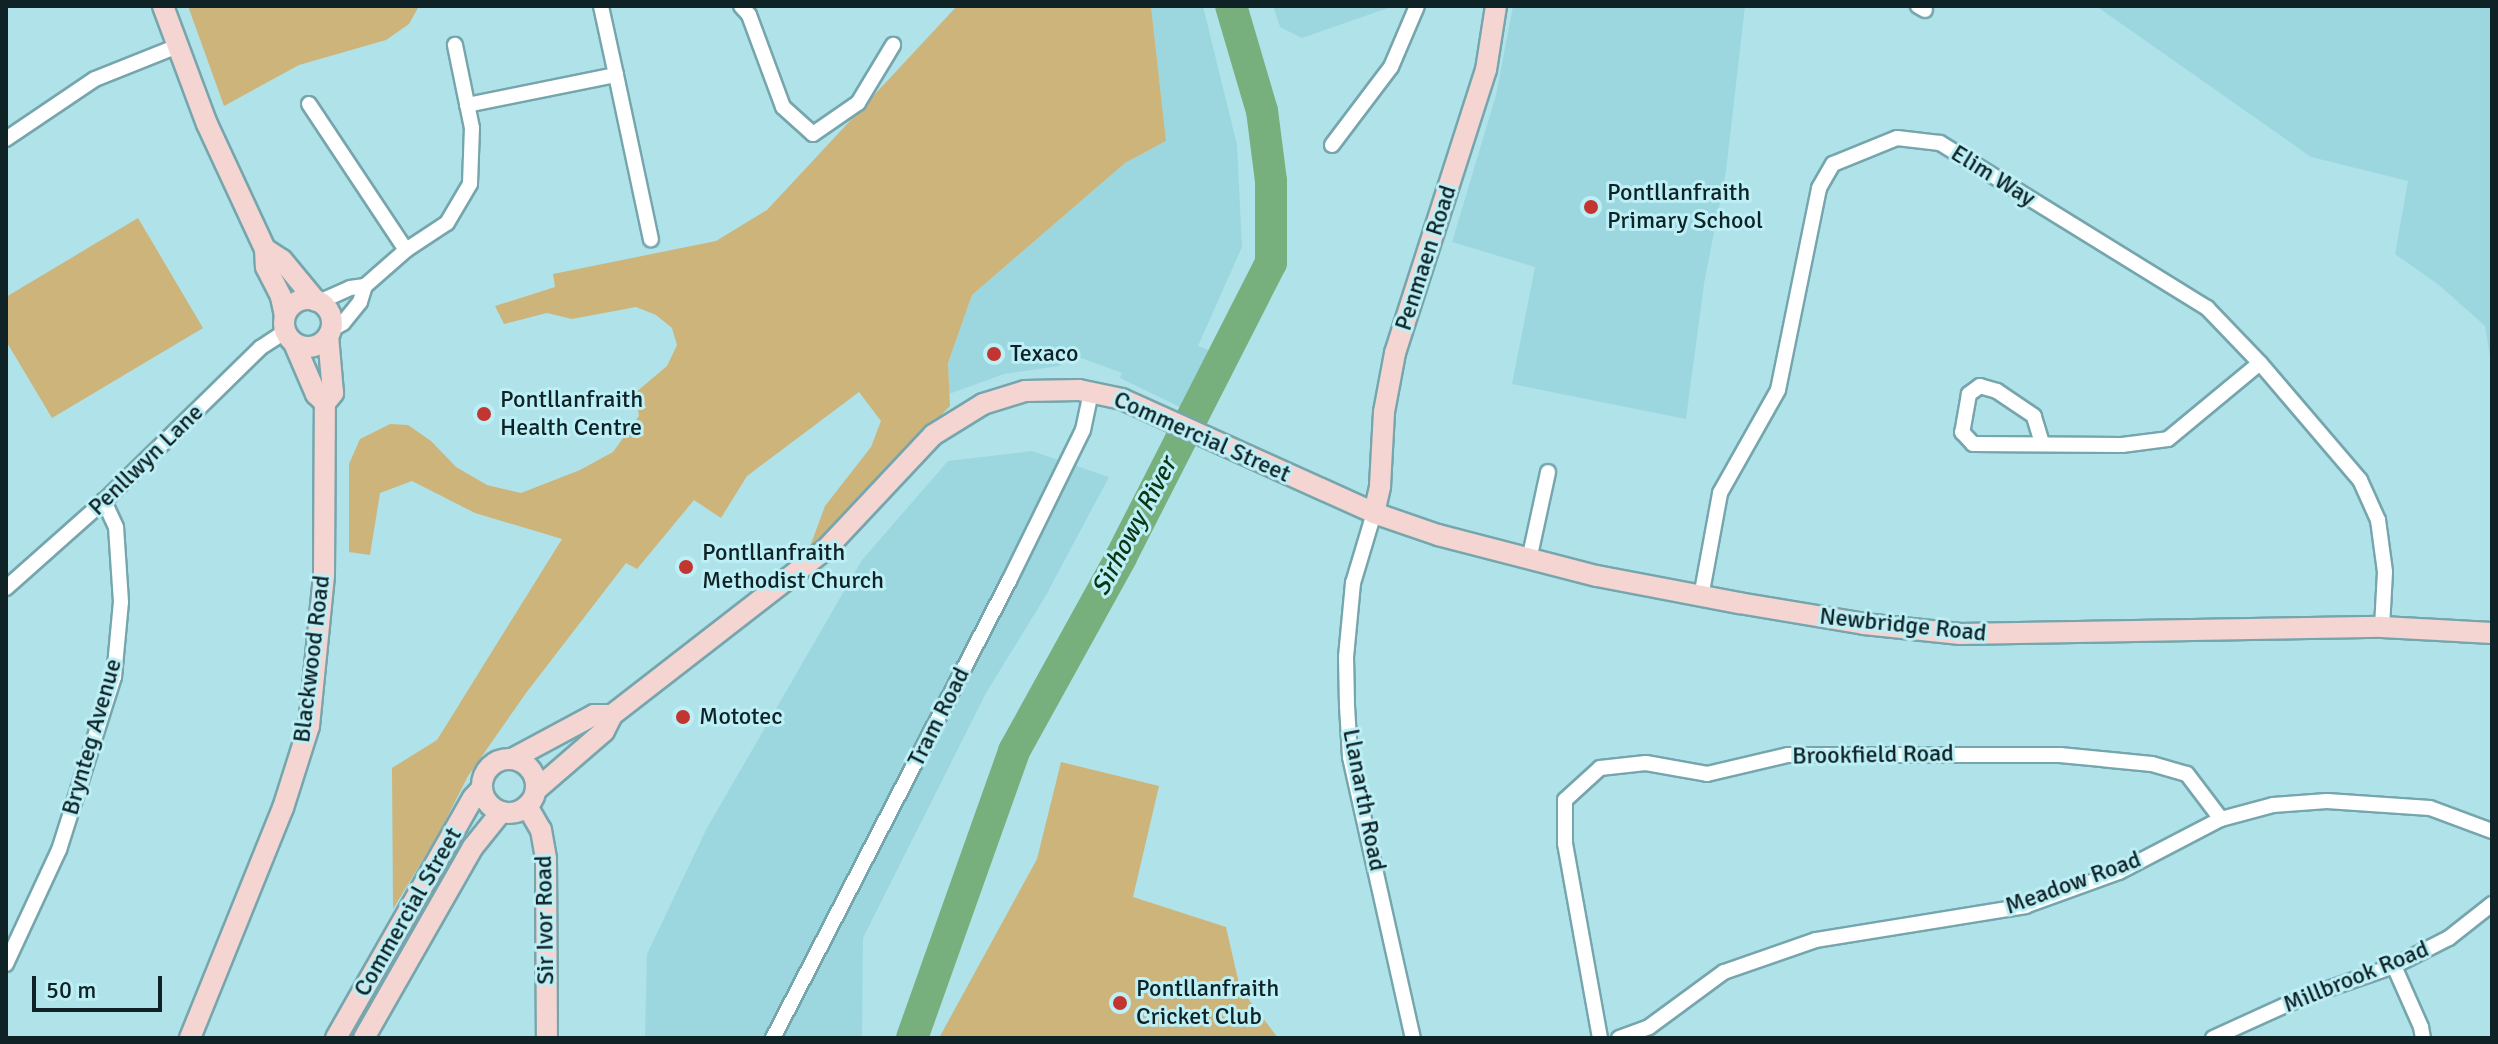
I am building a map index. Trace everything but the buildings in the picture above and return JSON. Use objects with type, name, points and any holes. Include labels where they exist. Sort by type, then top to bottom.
[{"type":"main road","points":[[163,6],[207,124],[265,249],[266,267],[281,297],[288,331],[316,394],[325,403]]},
{"type":"main road","name":"Penmaen Road","points":[[1374,513],[1380,486],[1384,412],[1395,353],[1486,70],[1496,6]]},
{"type":"main road","points":[[265,249],[282,260],[329,311],[330,333],[313,347],[288,331]]},
{"type":"main road","points":[[288,331],[294,304],[318,301]]},
{"type":"main road","name":"Blackwood Road","points":[[190,1038],[283,808],[309,726],[324,575],[325,403],[333,393],[330,333]]},
{"type":"main road","name":"Commercial Street","points":[[364,1038],[473,847],[501,812],[519,811],[604,731],[612,715],[827,548],[905,463],[949,422],[983,404],[1025,391],[1091,392],[1122,399],[1374,513]]},
{"type":"main road","name":"Newbridge Road","points":[[1374,513],[1529,560],[1701,597],[1864,624],[1960,634],[2382,627],[2492,633]]},
{"type":"main road","name":"Commercial Street","points":[[336,1038],[473,798],[482,788],[487,771],[493,764],[512,759],[594,715],[612,715]]},
{"type":"main road","points":[[512,759],[530,770],[531,798]]},
{"type":"main road","points":[[482,788],[484,797],[501,812]]},
{"type":"main road","name":"Sir Ivor Road","points":[[531,798],[546,859],[547,1038]]},
{"type":"street","points":[[601,6],[651,239]]},
{"type":"street","points":[[741,6],[749,15],[783,107],[813,134],[858,103],[893,45]]},
{"type":"street","points":[[1332,145],[1391,67],[1417,6]]},
{"type":"street","points":[[330,333],[360,302],[365,286],[406,250],[447,223],[470,184],[472,128],[455,45]]},
{"type":"street","points":[[6,139],[95,79],[178,46]]},
{"type":"street","points":[[467,105],[616,75]]},
{"type":"street","points":[[309,104],[406,250]]},
{"type":"street","name":"Elim Way","points":[[1701,597],[1720,493],[1778,390],[1819,188],[1833,164],[1897,138],[1940,143],[2207,308],[2260,363],[2360,480],[2378,520],[2385,572],[2382,627]]},
{"type":"street","points":[[318,301],[350,288],[365,286]]},
{"type":"street","name":"Penllwyn Lane","points":[[6,588],[104,501],[260,348],[288,331]]},
{"type":"street","points":[[2042,443],[2034,416],[1997,391],[1980,386],[1969,394],[1962,432],[1973,444],[2122,445],[2168,439],[2260,363]]},
{"type":"street","name":"Tram Road","points":[[773,1038],[1016,567],[1083,430],[1091,392]]},
{"type":"street","points":[[1529,560],[1548,472]]},
{"type":"street","name":"Brynteg Avenue","points":[[6,964],[59,850],[114,677],[121,602],[116,527],[104,501]]},
{"type":"street","name":"Llanarth Road","points":[[1374,513],[1359,555],[1348,615],[1349,744],[1413,1038]]},
{"type":"street","name":"Brookfield Road","points":[[1600,1038],[1565,829],[1565,800],[1600,768],[1646,763],[1707,774],[1788,755],[2060,755],[2152,764],[2187,774],[2221,819]]},
{"type":"street","name":"Meadow Road","points":[[1619,1038],[1649,1027],[1724,972],[1737,967],[1816,940],[2025,906],[2119,872],[2221,819],[2273,805],[2327,801],[2430,808],[2492,831]]},
{"type":"street","name":"Millbrook Road","points":[[2213,1038],[2299,999],[2394,966],[2449,938],[2492,904]]},
{"type":"street","points":[[2394,966],[2423,1038]]},
{"type":"shaded area","points":[[188,6],[419,6],[409,24],[386,40],[299,65],[224,106]]},
{"type":"shaded area","points":[[957,6],[1151,6],[1166,141],[1125,163],[972,295],[948,363],[950,406],[808,552],[825,506],[871,447],[881,421],[859,392],[747,476],[721,518],[694,500],[637,569],[626,563],[526,693],[468,776],[439,833],[393,909],[392,768],[437,740],[562,539],[475,513],[412,481],[380,493],[370,555],[349,552],[349,464],[360,439],[390,424],[408,425],[431,441],[456,467],[487,485],[521,493],[580,470],[613,452],[639,416],[635,393],[667,366],[677,345],[672,328],[656,315],[636,307],[572,319],[547,313],[504,324],[495,306],[555,287],[553,274],[716,241],[767,210]]},
{"type":"shaded area","points":[[1151,6],[1203,6],[1237,145],[1242,247],[1198,346],[1211,351],[1182,408],[1120,378],[1122,373],[1073,355],[1059,366],[1004,374],[949,394],[948,363],[972,295],[1125,163],[1166,141]]},
{"type":"shaded area","points":[[1273,6],[1394,6],[1302,38],[1280,27]]},
{"type":"shaded area","name":"Pontllanfraith Primary School","points":[[1513,6],[1745,6],[1726,171],[1704,284],[1686,419],[1512,384],[1535,267],[1452,242],[1496,95]]},
{"type":"shaded area","points":[[2096,6],[2492,6],[2492,368],[2485,326],[2439,285],[2395,254],[2408,181],[2311,157]]},
{"type":"shaded area","points":[[138,218],[203,328],[52,418],[6,341],[6,297]]},
{"type":"shaded area","points":[[1032,451],[1109,477],[1045,597],[986,693],[863,938],[862,1038],[645,1038],[647,954],[707,828],[862,560],[948,461]]},
{"type":"shaded area","points":[[1061,762],[1159,786],[1133,897],[1226,927],[1240,988],[1278,1038],[939,1038],[1037,859]]},
{"type":"waterway","name":"Sirhowy River","points":[[912,1038],[1014,751],[1121,557],[1271,263],[1271,181],[1262,111],[1231,6]]},
{"type":"place","name":"Pontllanfraith Primary School","points":[[1591,207]]},
{"type":"place","name":"Texaco","points":[[994,354]]},
{"type":"place","name":"Pontllanfraith Health Centre","points":[[484,414]]},
{"type":"place","name":"Pontllanfraith Methodist Church","points":[[686,567]]},
{"type":"place","name":"Mototec","points":[[683,717]]},
{"type":"place","name":"Pontllanfraith Cricket Club","points":[[1120,1003]]}]
